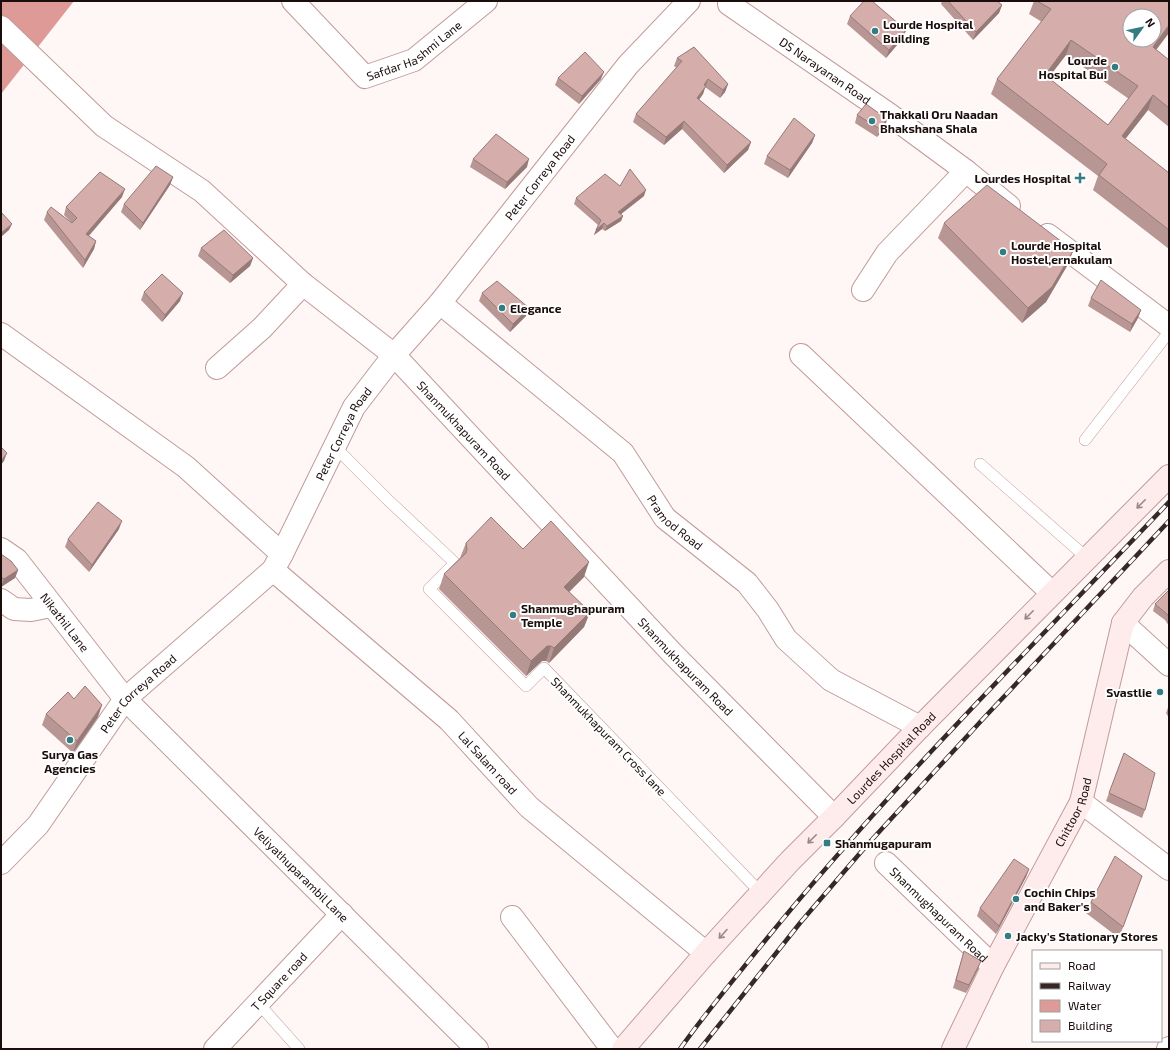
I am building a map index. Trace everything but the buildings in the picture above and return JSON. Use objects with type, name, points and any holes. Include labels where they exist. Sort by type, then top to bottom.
[{"type":"street","name":"Safdar Hashmi Lane","points":[[293,1],[365,77],[414,60],[479,3]]},
{"type":"street","name":"Peter Correya Road","points":[[1,863],[38,825],[125,700],[278,562],[354,407],[394,355],[440,304],[628,65],[689,1]]},
{"type":"street","name":"DS Narayanan Road","points":[[729,2],[890,115],[1169,326]]},
{"type":"street","name":"Shanmukhapuram Road","points":[[1,27],[104,126],[202,191],[303,284],[394,355],[673,654],[834,817]]},
{"type":"street","points":[[863,290],[887,253],[966,171]]},
{"type":"street","points":[[217,368],[262,328],[303,284]]},
{"type":"street","name":"Pramod Road","points":[[440,304],[623,453],[665,518],[747,583],[768,610],[786,639],[831,680],[920,727]]},
{"type":"street","name":"Lal Salam road","points":[[1,334],[186,467],[278,562],[449,720],[529,807],[706,953]]},
{"type":"street","points":[[801,355],[1052,592]]},
{"type":"street","name":"Lourdes Hospital Road","points":[[622,1049],[706,953],[790,861],[1052,592],[1169,476]]},
{"type":"street","name":"Nikathil Lane","points":[[1,549],[17,560],[125,700]]},
{"type":"street","name":"Chittoor Road","points":[[953,1049],[993,966],[1081,802],[1123,623],[1143,597],[1169,571]]},
{"type":"street","points":[[1,600],[14,609],[31,610],[51,606]]},
{"type":"street","points":[[1123,623],[1169,665]]},
{"type":"street","name":"Veliyathuparambil Lane","points":[[125,700],[477,1049]]},
{"type":"street","points":[[1081,802],[1169,869]]},
{"type":"street","name":"Shanmughapuram Road","points":[[886,863],[993,966]]},
{"type":"street","name":"T Square road","points":[[215,1049],[342,914]]},
{"type":"street","points":[[512,917],[612,1049]]},
{"type":"lane","points":[[1085,440],[1169,332]]},
{"type":"lane","name":"Shanmukhapuram Cross lane","points":[[334,447],[386,499],[455,563],[429,589],[526,686],[544,668],[761,893]]},
{"type":"lane","points":[[980,464],[1086,558]]},
{"type":"lane","points":[[258,1003],[299,1049]]},
{"type":"water","points":[[1,1],[74,1],[1,94]]},
{"type":"railway","points":[[680,1049],[764,942],[861,828],[962,718],[1169,502]]},
{"type":"railway","points":[[700,1049],[800,923],[867,845],[1169,521]]},
{"type":"place","name":"Lourde Hospital Building","points":[[875,31]]},
{"type":"place","name":"Lourde Hospital Bui","points":[[1115,67]]},
{"type":"place","name":"Thakkali Oru Naadan Bhakshana Shala","points":[[872,121]]},
{"type":"place","name":"Lourdes Hospital","points":[[1080,178]]},
{"type":"place","name":"Lourde Hospital Hostel,ernakulam","points":[[1003,252]]},
{"type":"place","name":"Elegance","points":[[502,308]]},
{"type":"place","name":"Shanmughapuram Temple","points":[[513,615]]},
{"type":"place","name":"Svastlie","points":[[1160,692]]},
{"type":"place","name":"Surya Gas Agencies","points":[[70,740]]},
{"type":"place","name":"Shanmugapuram","points":[[827,843]]},
{"type":"place","name":"Cochin Chips and Baker's","points":[[1016,899]]},
{"type":"place","name":"Jacky's Stationary Stores","points":[[1008,936]]}]
